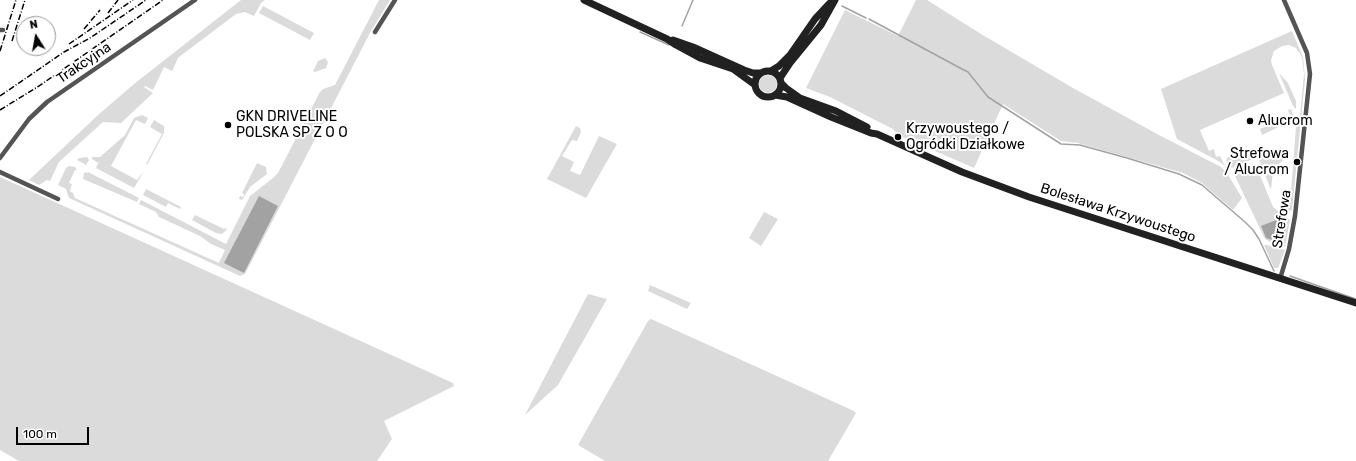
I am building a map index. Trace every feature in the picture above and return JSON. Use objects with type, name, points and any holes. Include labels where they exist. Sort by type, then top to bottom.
[{"type":"main road","points":[[584,0],[667,39],[700,58],[737,71],[755,85],[758,92],[764,96],[772,97],[780,90],[781,81],[790,62],[821,25],[834,0]]},
{"type":"main road","points":[[667,39],[693,47],[753,73],[771,71],[779,66],[790,55],[815,19],[834,0]]},
{"type":"main road","points":[[771,71],[775,72],[781,81]]},
{"type":"main road","points":[[755,85],[757,78],[761,73]]},
{"type":"main road","name":"Bolesława Krzywoustego","points":[[781,81],[786,88],[800,98],[836,111],[877,134],[962,172],[1029,197],[1356,303]]},
{"type":"main road","name":"Bolesława Krzywoustego","points":[[776,95],[786,97],[830,117],[877,134]]},
{"type":"street","name":"Trakcyjna","points":[[0,158],[29,118],[46,102],[195,0]]},
{"type":"street","points":[[375,32],[395,0]]},
{"type":"street","name":"Strefowa","points":[[1280,279],[1289,249],[1295,216],[1310,74],[1307,53],[1284,0]]},
{"type":"street","points":[[0,172],[58,198]]},
{"type":"shaded area","points":[[241,0],[265,0],[261,3],[254,16],[245,12],[236,14],[183,54],[178,58],[172,71],[164,67],[153,90],[145,86],[144,87],[153,93],[121,123],[103,122],[59,162],[50,181],[47,180],[39,185],[29,180],[98,115],[134,84]]},
{"type":"shaded area","points":[[379,0],[390,0],[371,31],[245,274],[240,276],[69,198],[66,189],[58,185],[66,168],[69,166],[75,167],[77,170],[75,170],[69,183],[72,184],[70,191],[73,193],[75,198],[219,263],[225,250],[211,244],[200,236],[159,217],[156,212],[139,204],[141,200],[226,244],[250,196],[278,173],[320,92],[323,89],[335,85]]},
{"type":"shaded area","points":[[916,0],[927,0],[981,34],[1073,88],[1221,167],[1227,173],[1242,198],[1233,210],[1202,183],[1183,173],[1078,143],[1061,141],[1003,104],[974,168],[898,135],[893,129],[830,97],[806,88],[845,10],[898,36]]},
{"type":"shaded area","points":[[263,6],[314,33],[310,40],[259,13]]},
{"type":"shaded area","points":[[1292,31],[1303,57],[1305,79],[1292,210],[1289,211],[1284,208],[1283,203],[1291,192],[1296,126],[1300,115],[1304,74],[1302,57],[1296,48],[1289,45],[1282,46],[1274,51],[1271,60],[1284,93],[1200,130],[1209,151],[1214,149],[1216,157],[1220,156],[1225,166],[1177,139],[1161,89]]},
{"type":"shaded area","points":[[325,58],[328,62],[326,68],[315,72],[313,71],[318,61]]},
{"type":"shaded area","points":[[1279,73],[1288,83],[1296,101],[1296,109],[1293,106]]},
{"type":"shaded area","points":[[768,75],[774,78],[777,84],[774,90],[768,93],[762,90],[759,84],[762,78]]},
{"type":"shaded area","points":[[1291,109],[1294,117],[1290,124],[1284,127],[1283,125],[1262,135],[1260,129],[1290,115],[1288,110]]},
{"type":"shaded area","points":[[142,115],[148,118],[145,124],[136,120],[111,166],[137,180],[144,171],[134,188],[96,168],[98,163],[92,159],[92,157],[100,157],[125,135],[134,118]]},
{"type":"shaded area","points":[[154,120],[164,126],[164,133],[147,165],[146,164],[162,134],[150,127]]},
{"type":"shaded area","points":[[576,126],[580,128],[581,132],[577,141],[572,140],[562,156],[574,162],[570,171],[580,175],[599,136],[617,144],[586,198],[547,179]]},
{"type":"shaded area","points":[[1281,147],[1285,158],[1273,170],[1271,190],[1258,157]]},
{"type":"shaded area","points":[[1248,148],[1253,159],[1232,168],[1228,164],[1226,160],[1228,157]]},
{"type":"shaded area","points":[[87,157],[89,160],[86,165],[77,160],[79,158]]},
{"type":"shaded area","points":[[257,163],[266,167],[267,174],[250,187],[242,200],[239,199],[240,196],[243,197],[244,194],[242,193]]},
{"type":"shaded area","points":[[1254,167],[1257,168],[1273,207],[1290,220],[1285,247],[1265,239],[1235,176]]},
{"type":"shaded area","points":[[86,172],[139,198],[137,202],[83,179],[84,173]]},
{"type":"shaded area","points":[[0,177],[453,383],[454,386],[384,421],[392,439],[377,461],[19,461],[0,450]]},
{"type":"shaded area","points":[[146,189],[181,207],[180,209],[168,203],[166,207],[143,195]]},
{"type":"shaded area","points":[[259,196],[278,206],[244,273],[224,263]]},
{"type":"shaded area","points":[[764,212],[778,219],[761,246],[749,238]]},
{"type":"shaded area","points":[[195,215],[224,229],[227,229],[222,234],[216,233],[192,220]]},
{"type":"shaded area","points":[[1284,217],[1287,224],[1282,243],[1266,238],[1261,226]]},
{"type":"shaded area","points":[[1264,245],[1285,250],[1278,268],[1274,268]]},
{"type":"shaded area","points":[[650,285],[691,303],[687,309],[648,291]]},
{"type":"shaded area","points":[[588,294],[607,299],[558,385],[525,415]]},
{"type":"shaded area","points":[[651,319],[854,411],[856,413],[828,461],[605,461],[578,445],[648,321]]},
{"type":"waterway","points":[[682,26],[693,0]]},
{"type":"waterway","points":[[842,6],[866,18]]},
{"type":"waterway","points":[[869,19],[968,72],[988,97],[1061,144],[1080,145],[1127,158],[1179,174],[1202,185],[1253,230],[1259,239],[1274,271]]},
{"type":"waterway","points":[[640,32],[669,45]]},
{"type":"waterway","points":[[1290,276],[1356,299]]},
{"type":"railway","points":[[0,51],[16,0]]},
{"type":"railway","points":[[12,41],[25,0]]},
{"type":"railway","points":[[108,13],[118,0]]},
{"type":"railway","points":[[69,44],[133,0]]},
{"type":"railway","points":[[0,96],[64,52],[90,38],[146,0]]},
{"type":"railway","points":[[0,110],[39,86],[163,0]]},
{"type":"railway","points":[[84,29],[100,10]]},
{"type":"place","name":"Alucrom","points":[[1250,121]]},
{"type":"place","name":"GKN DRIVELINE POLSKA SP Z O O","points":[[228,125]]},
{"type":"place","name":"Krzywoustego / Ogródki Działkowe","points":[[898,137]]},
{"type":"place","name":"Strefowa / Alucrom","points":[[1297,162]]}]
